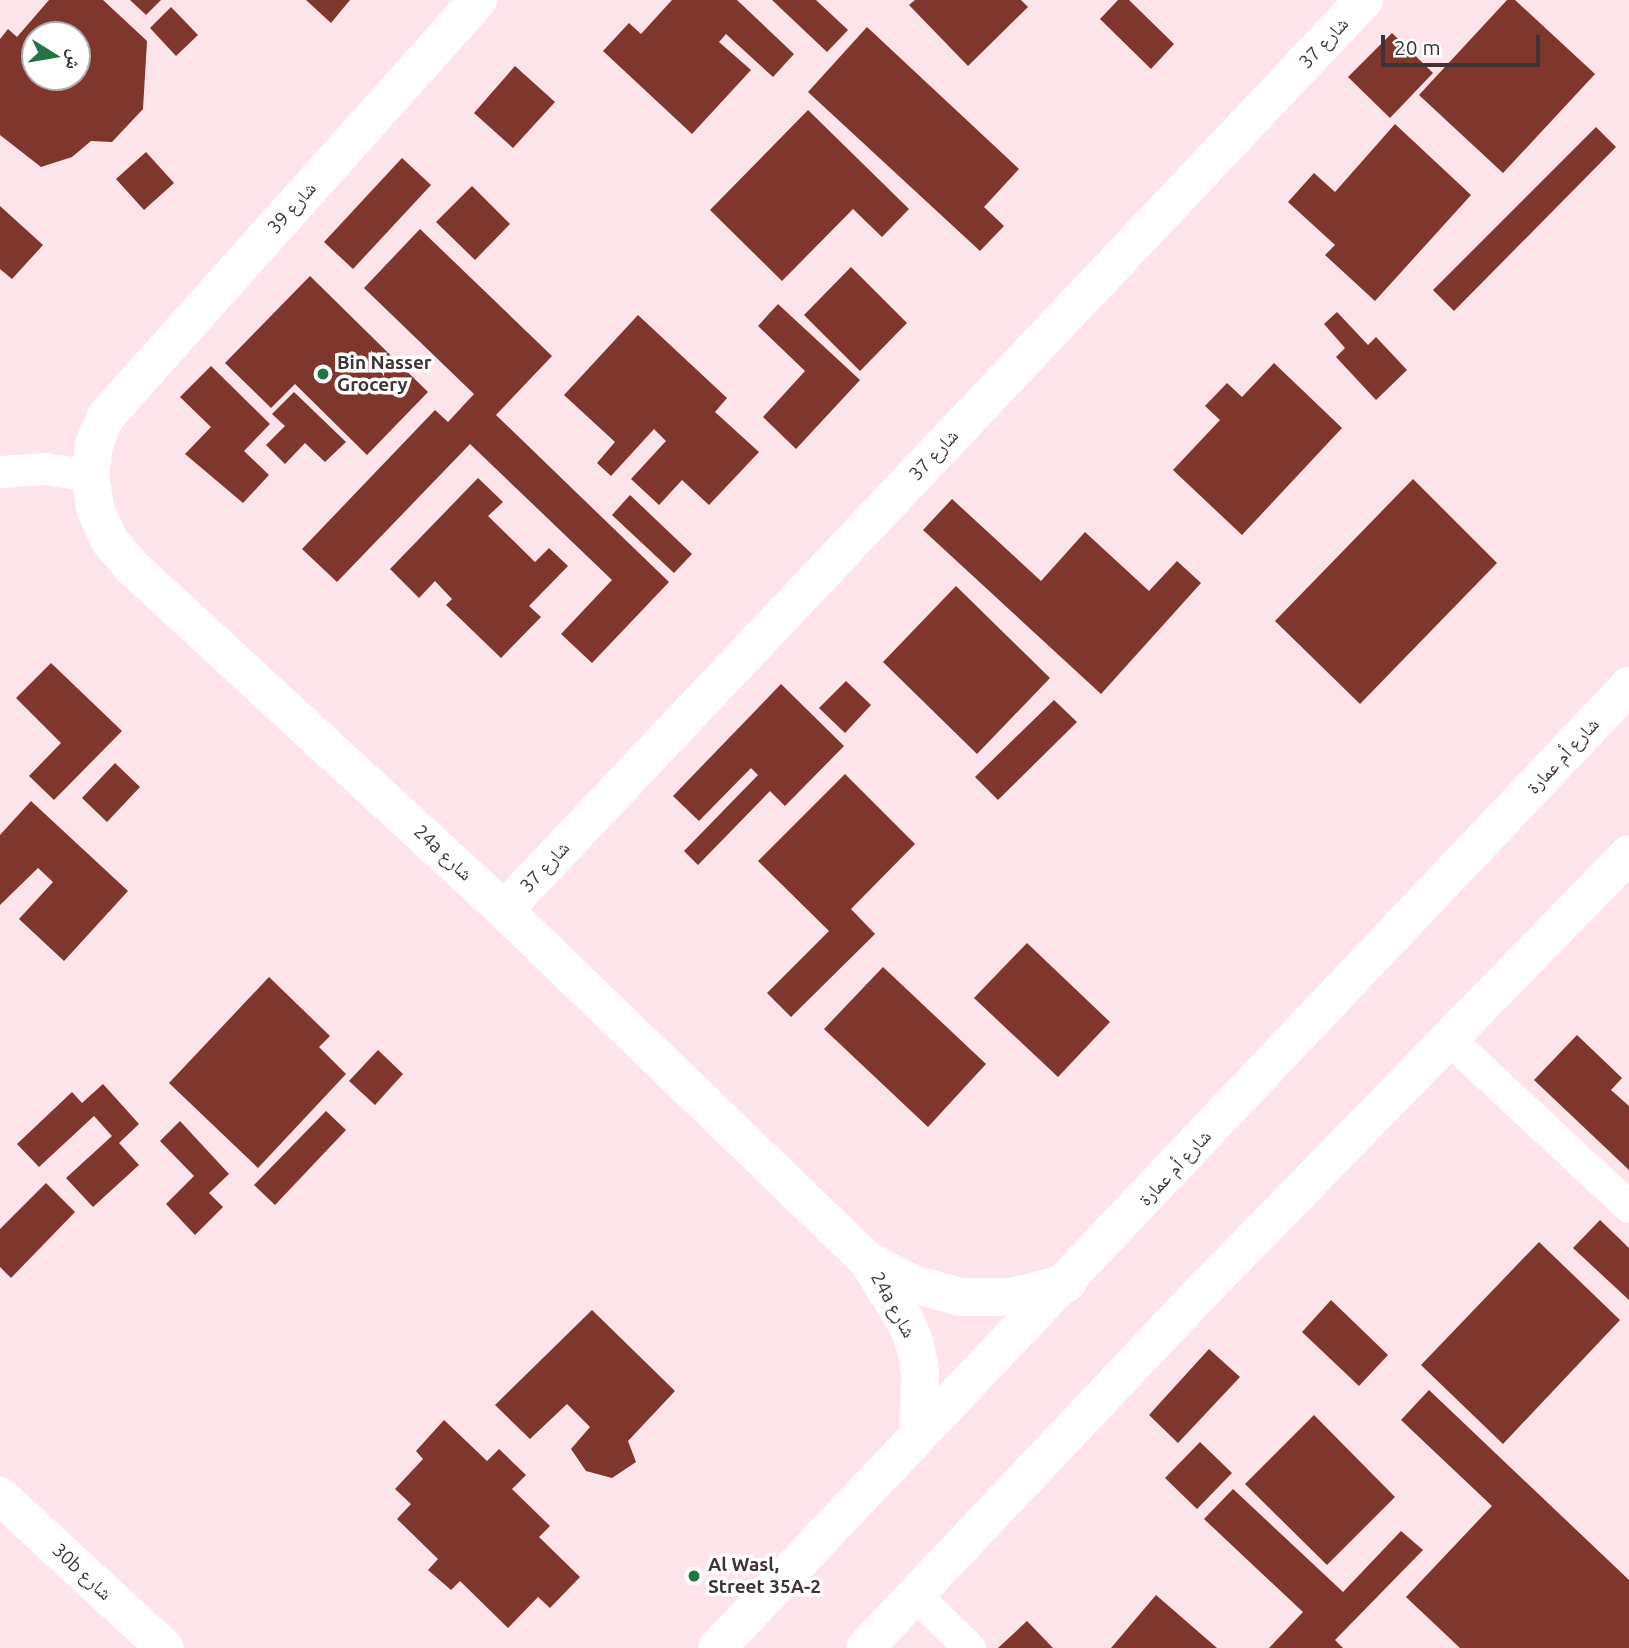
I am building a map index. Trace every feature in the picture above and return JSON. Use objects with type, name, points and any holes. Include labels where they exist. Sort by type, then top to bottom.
[{"type":"street","name":"شارع 39","points":[[106,416],[478,0]]},
{"type":"street","name":"شارع 37","points":[[505,910],[1364,0]]},
{"type":"street","name":"24a شارع","points":[[106,416],[94,444],[90,476],[95,509],[110,541],[133,568],[505,910],[867,1260],[907,1324],[916,1347],[921,1395],[918,1434]]},
{"type":"street","name":"شارع أم عمارة","points":[[718,1648],[918,1434],[1067,1283],[1629,686]]},
{"type":"street","points":[[865,1648],[1629,853]]},
{"type":"street","name":"24a شارع","points":[[867,1260],[913,1284],[961,1297],[1011,1297],[1067,1283]]},
{"type":"street","name":"30b شارع","points":[[0,1496],[165,1648]]},
{"type":"lane","points":[[0,472],[46,469],[90,476]]},
{"type":"lane","points":[[1449,1039],[1629,1207]]},
{"type":"lane","points":[[915,1595],[970,1648]]},
{"type":"building","points":[[49,0],[103,0],[147,41],[143,109],[112,142],[91,141],[72,157],[41,167],[0,135],[0,39],[8,29],[17,37],[21,32],[21,91],[91,91],[91,21],[31,21]]},
{"type":"building","points":[[130,0],[161,0],[146,15]]},
{"type":"building","points":[[306,0],[350,0],[331,23]]},
{"type":"building","points":[[672,0],[737,0],[794,54],[773,77],[726,34],[719,42],[751,70],[692,134],[603,51],[629,23],[641,34]]},
{"type":"building","points":[[772,0],[816,0],[848,30],[827,52]]},
{"type":"building","points":[[915,0],[1021,0],[1028,7],[968,66],[909,5]]},
{"type":"building","points":[[1118,0],[1129,0],[1174,44],[1151,69],[1100,19]]},
{"type":"building","points":[[1507,0],[1515,0],[1595,74],[1503,173],[1419,95]]},
{"type":"building","points":[[171,7],[198,35],[176,56],[150,28]]},
{"type":"building","points":[[867,27],[1019,169],[984,207],[1004,226],[980,251],[808,92]]},
{"type":"building","points":[[1392,33],[1433,73],[1390,118],[1348,77]]},
{"type":"building","points":[[515,66],[555,102],[513,148],[474,113]]},
{"type":"building","points":[[808,110],[909,209],[882,237],[853,209],[782,281],[710,210]]},
{"type":"building","points":[[1395,124],[1471,195],[1375,301],[1325,255],[1335,245],[1288,202],[1314,173],[1335,192]]},
{"type":"building","points":[[1596,127],[1616,147],[1454,311],[1433,290]]},
{"type":"building","points":[[146,152],[174,183],[144,210],[116,179]]},
{"type":"building","points":[[402,158],[431,185],[353,269],[324,242]]},
{"type":"building","points":[[472,186],[510,224],[475,260],[436,222]]},
{"type":"building","points":[[0,206],[43,245],[12,279],[0,269]]},
{"type":"building","points":[[420,229],[552,356],[496,415],[669,582],[592,663],[561,634],[612,580],[470,444],[337,582],[302,549],[435,410],[448,422],[474,394],[364,288]]},
{"type":"building","points":[[851,267],[907,323],[860,371],[804,315]]},
{"type":"building","name":"Bin Nasser Grocery","points":[[310,276],[428,392],[367,455],[295,384],[271,408],[225,363]]},
{"type":"building","points":[[778,304],[860,380],[796,449],[763,417],[805,371],[758,326]]},
{"type":"building","points":[[1337,312],[1368,345],[1376,337],[1407,370],[1376,400],[1336,357],[1345,348],[1324,324]]},
{"type":"building","points":[[638,315],[727,398],[715,412],[759,452],[709,505],[682,480],[659,505],[631,479],[666,441],[654,429],[611,476],[597,463],[615,442],[564,395]]},
{"type":"building","points":[[1274,363],[1342,428],[1242,535],[1173,470],[1220,420],[1205,406],[1227,383],[1242,397]]},
{"type":"building","points":[[211,366],[270,424],[244,451],[269,475],[243,503],[185,454],[211,427],[180,397]]},
{"type":"building","points":[[294,392],[346,442],[325,462],[305,443],[285,464],[266,445],[285,426],[272,414]]},
{"type":"building","points":[[478,478],[503,502],[488,516],[535,562],[549,548],[568,566],[529,606],[541,617],[501,658],[446,605],[452,599],[435,581],[419,598],[390,569]]},
{"type":"building","points":[[1413,479],[1497,563],[1360,704],[1275,621]]},
{"type":"building","points":[[630,495],[692,554],[674,573],[612,515]]},
{"type":"building","points":[[952,499],[1041,581],[1085,532],[1149,591],[1177,561],[1201,583],[1101,694],[923,530]]},
{"type":"building","points":[[956,586],[1050,678],[977,754],[883,662]]},
{"type":"building","points":[[51,663],[122,731],[54,800],[29,776],[61,743],[16,698]]},
{"type":"building","points":[[846,681],[871,705],[845,733],[819,708]]},
{"type":"building","points":[[781,684],[844,746],[785,806],[770,791],[698,865],[684,851],[758,775],[751,768],[699,821],[673,796]]},
{"type":"building","points":[[1054,700],[1077,722],[998,800],[975,777]]},
{"type":"building","points":[[115,763],[140,787],[107,822],[82,798]]},
{"type":"building","points":[[845,774],[915,844],[851,909],[875,934],[791,1017],[767,993],[829,931],[758,861]]},
{"type":"building","points":[[31,801],[128,891],[64,961],[19,919],[53,882],[38,868],[0,905],[0,835]]},
{"type":"building","points":[[1027,943],[1110,1022],[1058,1077],[974,998]]},
{"type":"building","points":[[883,967],[986,1064],[928,1127],[824,1029]]},
{"type":"building","points":[[269,977],[330,1036],[319,1047],[346,1074],[258,1168],[169,1083]]},
{"type":"building","points":[[1577,1035],[1622,1078],[1611,1090],[1629,1106],[1629,1170],[1534,1080]]},
{"type":"building","points":[[378,1050],[403,1074],[375,1105],[349,1081]]},
{"type":"building","points":[[103,1084],[139,1124],[119,1143],[139,1165],[93,1207],[66,1178],[112,1136],[94,1116],[39,1167],[17,1144],[72,1092],[82,1103]]},
{"type":"building","points":[[326,1111],[346,1130],[275,1205],[254,1185]]},
{"type":"building","points":[[180,1121],[229,1174],[209,1193],[223,1207],[195,1235],[166,1204],[194,1176],[160,1141]]},
{"type":"building","points":[[46,1183],[75,1212],[11,1278],[0,1267],[0,1229]]},
{"type":"building","points":[[1600,1220],[1629,1248],[1629,1300],[1573,1248]]},
{"type":"building","points":[[1539,1242],[1620,1320],[1503,1444],[1421,1365]]},
{"type":"building","points":[[1331,1300],[1388,1355],[1359,1386],[1302,1332]]},
{"type":"building","points":[[592,1310],[675,1391],[628,1441],[636,1462],[612,1478],[586,1471],[571,1449],[590,1427],[567,1404],[530,1439],[495,1405]]},
{"type":"building","points":[[1209,1349],[1240,1377],[1178,1443],[1149,1415]]},
{"type":"building","points":[[1429,1390],[1629,1580],[1629,1648],[1460,1648],[1406,1597],[1492,1506],[1401,1420]]},
{"type":"building","points":[[1314,1415],[1395,1497],[1327,1565],[1245,1484]]},
{"type":"building","points":[[444,1420],[487,1461],[499,1449],[526,1475],[512,1489],[550,1526],[539,1537],[580,1577],[550,1608],[538,1597],[508,1628],[460,1581],[451,1590],[428,1570],[438,1559],[397,1519],[411,1504],[395,1489],[423,1459],[416,1451]]},
{"type":"building","points":[[1200,1442],[1232,1473],[1197,1509],[1165,1478]]},
{"type":"building","points":[[1233,1489],[1343,1592],[1401,1531],[1423,1550],[1335,1640],[1343,1648],[1269,1648],[1303,1612],[1204,1519]]},
{"type":"building","points":[[1156,1595],[1217,1648],[1111,1648]]},
{"type":"building","points":[[1027,1621],[1053,1648],[998,1648]]},
{"type":"place","name":"Bin Nasser Grocery","points":[[323,374]]},
{"type":"place","name":"Al Wasl, Street 35A-2","points":[[694,1576]]}]
